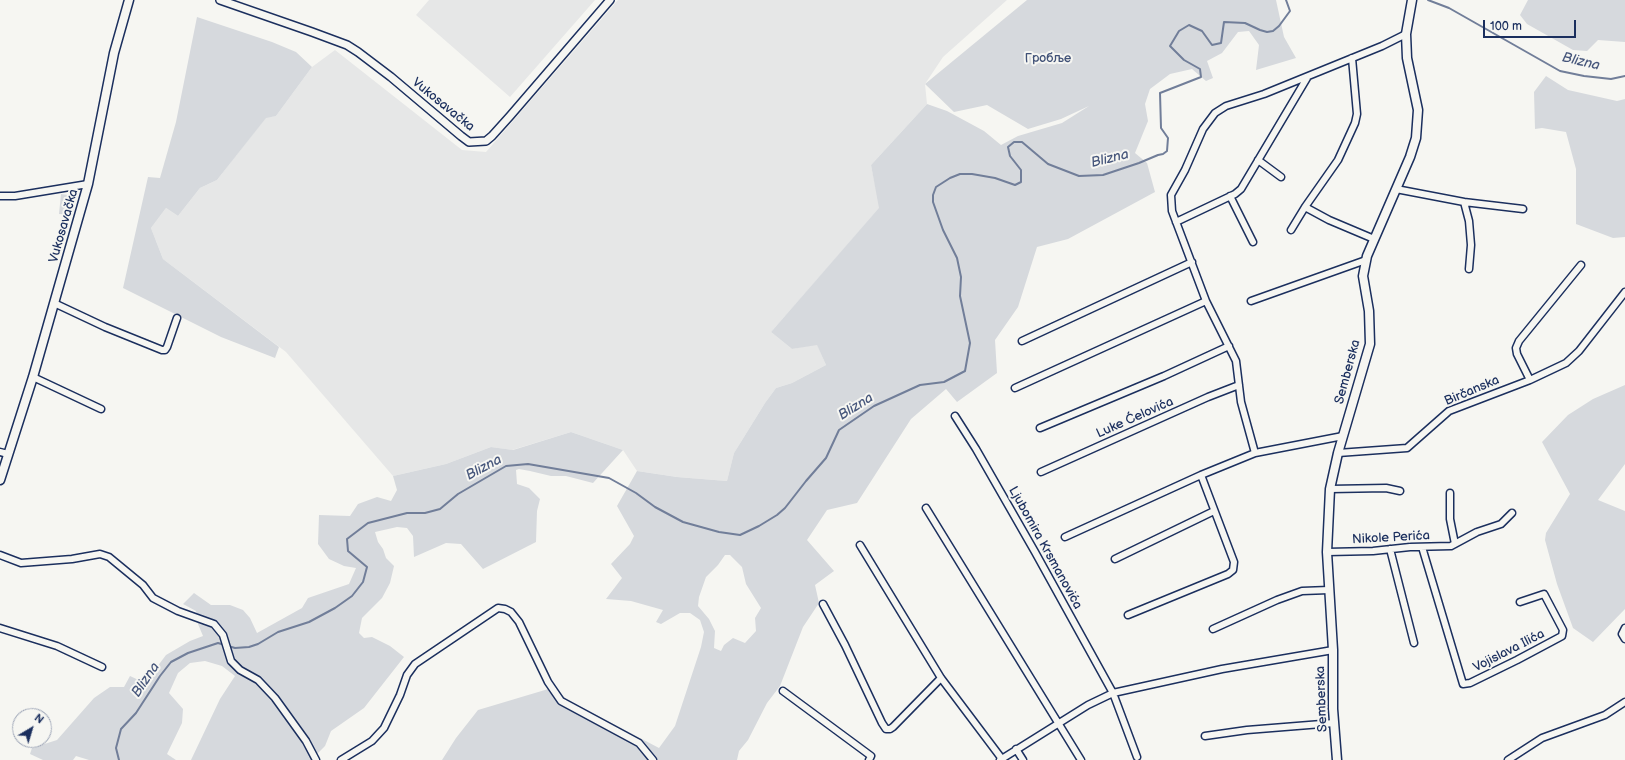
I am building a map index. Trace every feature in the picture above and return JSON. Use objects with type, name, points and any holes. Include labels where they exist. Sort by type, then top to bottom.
[{"type":"main road","name":"Vukosavačka","points":[[1,474],[4,453],[33,377],[88,184],[114,53],[129,0]]},
{"type":"main road","name":"Semberska","points":[[1338,760],[1334,723],[1333,650],[1327,552],[1330,489],[1338,453],[1370,344],[1369,311],[1363,276],[1366,260],[1410,157],[1416,138],[1418,110],[1407,58],[1406,34],[1411,3]]},
{"type":"street","name":"Vukosavačka","points":[[220,0],[347,45],[391,77],[470,142],[486,141],[492,136],[610,0]]},
{"type":"street","points":[[1255,453],[1241,402],[1236,361],[1206,301],[1172,211],[1171,195],[1185,170],[1203,129],[1210,118],[1226,106],[1264,94],[1406,34]]},
{"type":"street","points":[[1291,230],[1305,206],[1338,160],[1355,123],[1357,114],[1352,58]]},
{"type":"street","points":[[1176,222],[1230,196],[1241,189],[1308,76]]},
{"type":"street","points":[[1258,160],[1281,177]]},
{"type":"street","points":[[0,196],[15,196],[88,184]]},
{"type":"street","points":[[1396,189],[1464,202],[1523,209]]},
{"type":"street","points":[[1230,196],[1253,242]]},
{"type":"street","points":[[1464,202],[1469,221],[1471,244],[1469,270]]},
{"type":"street","points":[[1305,206],[1329,220],[1374,239]]},
{"type":"street","points":[[1251,301],[1366,260]]},
{"type":"street","points":[[1022,341],[1192,262]]},
{"type":"street","points":[[1530,380],[1517,354],[1516,348],[1519,342],[1581,265]]},
{"type":"street","name":"Birčanska","points":[[1338,453],[1407,448],[1449,411],[1530,380],[1566,363],[1572,359],[1625,292]]},
{"type":"street","points":[[1015,388],[1206,301]]},
{"type":"street","points":[[54,303],[105,327],[162,350],[165,350],[167,347],[177,318]]},
{"type":"street","name":"Luke Ćelovića","points":[[1040,428],[1164,376],[1229,346]]},
{"type":"street","points":[[33,377],[101,409]]},
{"type":"street","name":"Luke Ćelovića","points":[[1041,472],[1208,397],[1239,385]]},
{"type":"street","name":"Ljubomira Krsmanovića","points":[[955,416],[976,449],[1035,552],[1113,693],[1137,757]]},
{"type":"street","points":[[1065,537],[1201,475],[1255,453],[1343,436]]},
{"type":"street","points":[[1128,615],[1228,574],[1233,570],[1234,562],[1201,475]]},
{"type":"street","points":[[1330,489],[1386,488],[1400,491]]},
{"type":"street","points":[[1450,492],[1450,519],[1455,544]]},
{"type":"street","points":[[926,508],[1081,760]]},
{"type":"street","points":[[1115,559],[1214,511]]},
{"type":"street","name":"Nikole Perića","points":[[1327,552],[1442,547],[1455,544],[1477,532],[1501,524],[1512,513]]},
{"type":"street","points":[[860,545],[941,678],[1001,759],[1096,701],[1113,693],[1222,669],[1333,650]]},
{"type":"street","name":"Vojislava Ilića","points":[[1422,547],[1463,684],[1470,683],[1562,636],[1563,630],[1544,594],[1520,602]]},
{"type":"street","points":[[1390,549],[1414,643]]},
{"type":"street","points":[[0,555],[21,563],[72,559],[100,554],[109,557],[144,585],[153,598],[178,612],[214,624],[223,635],[231,661],[240,670],[258,680],[275,698],[306,741],[316,760]]},
{"type":"street","points":[[1213,629],[1277,600],[1302,592],[1329,590]]},
{"type":"street","points":[[823,604],[886,729],[893,727],[941,678]]},
{"type":"street","points":[[341,760],[372,741],[384,728],[394,708],[407,675],[415,664],[498,608],[512,612],[519,622],[548,682],[561,700],[639,743],[652,760]]},
{"type":"street","points":[[0,628],[57,646],[102,667]]},
{"type":"street","points":[[1625,628],[1622,634],[1625,639]]},
{"type":"street","points":[[783,691],[871,756],[869,760]]},
{"type":"street","points":[[1508,760],[1542,738],[1605,715],[1625,702]]},
{"type":"street","points":[[1205,736],[1247,730],[1334,723]]},
{"type":"street","points":[[1016,749],[1023,760]]},
{"type":"shaded area","points":[[429,0],[595,0],[510,97],[416,15]]},
{"type":"shaded area","points":[[618,0],[1007,0],[943,57],[925,84],[927,104],[871,165],[880,208],[771,332],[792,349],[817,344],[826,365],[792,383],[776,388],[734,453],[727,481],[677,477],[637,471],[623,450],[571,432],[512,450],[491,447],[446,464],[393,476],[286,352],[163,259],[151,228],[166,208],[178,216],[200,188],[217,180],[266,117],[276,116],[312,67],[335,50],[462,150],[486,152]]},
{"type":"green space","name":"Гробље","points":[[1027,0],[1276,0],[1284,37],[1296,58],[1256,70],[1259,45],[1249,31],[1238,32],[1222,53],[1207,61],[1213,78],[1206,81],[1192,69],[1170,74],[1150,89],[1145,104],[1148,121],[1135,153],[1147,163],[1155,192],[1068,239],[1037,247],[1018,307],[995,340],[997,373],[957,402],[946,389],[911,419],[857,503],[827,510],[807,540],[834,571],[815,585],[819,603],[803,627],[780,686],[767,703],[748,740],[739,751],[737,760],[442,760],[456,738],[478,710],[555,687],[566,699],[659,748],[675,726],[701,647],[704,632],[700,620],[690,613],[680,613],[661,624],[656,622],[663,610],[631,601],[606,599],[622,578],[611,564],[630,544],[634,536],[617,506],[637,471],[677,477],[727,481],[734,453],[776,388],[792,383],[826,365],[817,345],[792,349],[771,332],[879,208],[871,165],[927,104],[947,111],[984,131],[1001,145],[1018,136],[1062,123],[1089,106],[1061,119],[1028,129],[987,105],[954,112],[925,84]],"holes":[[[725,555],[730,555],[742,567],[746,584],[761,608],[755,618],[756,631],[745,643],[733,638],[724,645],[721,651],[714,648],[715,631],[709,619],[698,606],[699,597],[706,577],[718,565]]]},
{"type":"green space","points":[[1528,0],[1625,0],[1625,42],[1598,40],[1587,51],[1573,50],[1527,24],[1520,15]]},
{"type":"green space","points":[[197,17],[272,42],[296,52],[312,67],[276,116],[266,118],[217,180],[200,188],[178,216],[166,208],[151,228],[163,259],[279,347],[275,358],[221,337],[123,288],[148,177],[160,178],[176,122]]},
{"type":"green space","points":[[1546,76],[1568,90],[1617,101],[1625,99],[1625,237],[1613,238],[1576,224],[1576,169],[1566,132],[1542,128],[1535,129],[1534,92]]},
{"type":"green space","points":[[61,194],[75,196],[73,215],[59,214]]},
{"type":"green space","points":[[1625,385],[1625,464],[1598,500],[1625,511],[1625,609],[1593,642],[1573,628],[1557,584],[1545,540],[1546,533],[1570,494],[1542,442],[1568,415],[1593,399]]},
{"type":"green space","points":[[571,432],[623,450],[593,483],[566,476],[551,476],[519,469],[516,470],[517,484],[529,488],[540,499],[537,511],[536,542],[483,569],[461,544],[446,543],[414,557],[413,536],[407,528],[397,527],[375,532],[386,558],[394,566],[390,583],[382,598],[362,618],[359,633],[364,638],[372,637],[390,646],[404,657],[364,708],[331,731],[325,746],[311,760],[191,760],[220,699],[235,676],[222,666],[205,661],[190,663],[178,673],[169,693],[183,709],[182,723],[167,754],[176,760],[89,760],[76,756],[73,760],[43,760],[30,754],[32,748],[52,748],[52,742],[57,740],[94,698],[110,687],[124,687],[130,676],[145,683],[166,655],[190,641],[203,636],[198,624],[196,611],[183,604],[194,593],[211,605],[230,605],[243,610],[250,618],[257,633],[302,608],[308,598],[349,584],[356,568],[344,566],[329,559],[318,544],[319,515],[350,516],[358,504],[377,497],[391,501],[397,490],[393,476],[446,464],[491,447],[513,450]]},
{"type":"waterway","name":"Blizna","points":[[119,760],[116,748],[121,729],[136,713],[171,662],[188,653],[218,643],[235,648],[249,647],[258,644],[278,632],[309,622],[335,608],[352,596],[363,582],[367,567],[348,551],[347,539],[368,523],[407,513],[425,513],[440,509],[458,494],[506,466],[528,464],[609,478],[636,493],[655,507],[683,522],[719,532],[740,535],[777,515],[785,508],[826,458],[839,430],[874,406],[920,385],[944,382],[965,371],[970,343],[960,296],[961,277],[957,258],[943,230],[933,202],[933,195],[936,187],[950,178],[960,174],[972,174],[995,178],[1015,185],[1021,182],[1021,170],[1010,156],[1008,147],[1014,142],[1022,142],[1048,164],[1079,176],[1103,175],[1163,154],[1167,151],[1168,138],[1161,128],[1160,93],[1201,77],[1200,69],[1184,60],[1170,46],[1179,31],[1189,25],[1202,31],[1212,45],[1221,43],[1224,22],[1245,23],[1260,30],[1267,32],[1273,31],[1279,26],[1290,11],[1286,0]]},
{"type":"waterway","name":"Blizna","points":[[1428,0],[1449,8],[1560,71],[1584,76],[1611,79],[1625,76]]}]
